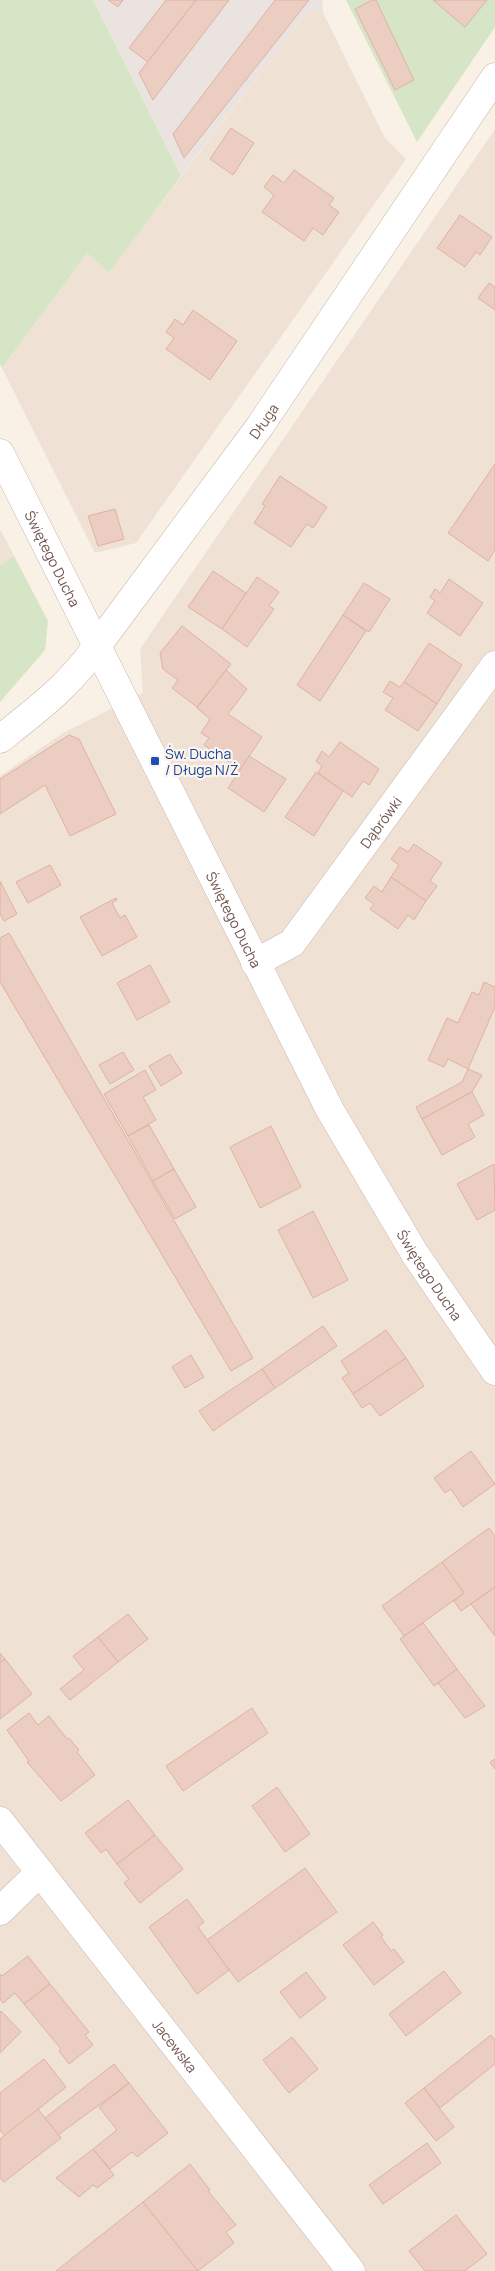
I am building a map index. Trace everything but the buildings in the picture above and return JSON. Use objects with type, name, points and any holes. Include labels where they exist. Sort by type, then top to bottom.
[{"type":"street","name":"Długa","points":[[0,739],[41,706],[80,670],[260,426],[495,77]]},
{"type":"street","name":"Świętego Ducha","points":[[0,453],[335,1119],[415,1254],[495,1371]]},
{"type":"street","name":"Dąbrówki","points":[[255,963],[292,943],[495,665]]},
{"type":"street","name":"Jacewska","points":[[0,1821],[352,2271]]},
{"type":"street","points":[[0,1910],[40,1872]]},
{"type":"shaded area","points":[[93,0],[322,0],[323,13],[308,11],[181,176]]},
{"type":"shaded area","points":[[308,11],[323,13],[385,138],[406,159],[136,543],[95,553],[2,368],[87,253],[109,271]]},
{"type":"shaded area","points":[[495,129],[495,2271],[0,2271],[0,776],[63,733],[143,693],[140,649]]},
{"type":"shaded area","points":[[0,529],[14,556],[0,565]]},
{"type":"green space","points":[[0,0],[93,0],[181,176],[109,272],[87,253],[2,368],[0,364]]},
{"type":"green space","points":[[346,0],[495,0],[495,27],[417,142]]},
{"type":"green space","points":[[14,556],[48,621],[45,650],[0,702],[0,565]]},
{"type":"place","name":"Św. Ducha / Długa N/Ż","points":[[155,761]]}]
